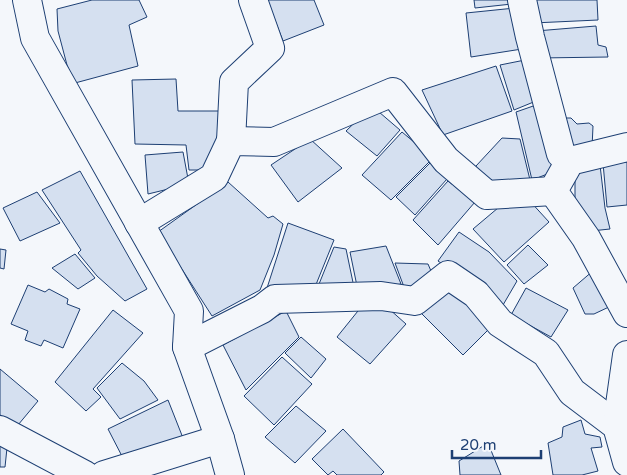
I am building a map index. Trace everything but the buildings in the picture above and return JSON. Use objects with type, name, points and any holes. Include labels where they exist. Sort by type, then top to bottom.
[{"type":"street","points":[[27,0],[35,38],[189,311],[187,347],[220,439],[230,475]]},
{"type":"street","points":[[139,223],[214,177],[230,142],[234,82],[270,48],[253,0]]},
{"type":"street","points":[[522,0],[561,154],[570,161]]},
{"type":"street","points":[[230,142],[274,142],[393,92],[446,160],[487,195],[553,192]]},
{"type":"street","points":[[553,192],[570,161],[627,147]]},
{"type":"street","points":[[553,192],[586,238],[627,312]]},
{"type":"street","points":[[187,347],[262,310],[275,299],[380,296],[415,301],[448,275],[476,294],[500,323],[546,353],[572,392],[617,426]]},
{"type":"street","points":[[627,354],[617,426],[627,462]]},
{"type":"street","points":[[0,430],[85,475]]},
{"type":"street","points":[[104,475],[220,439]]}]
